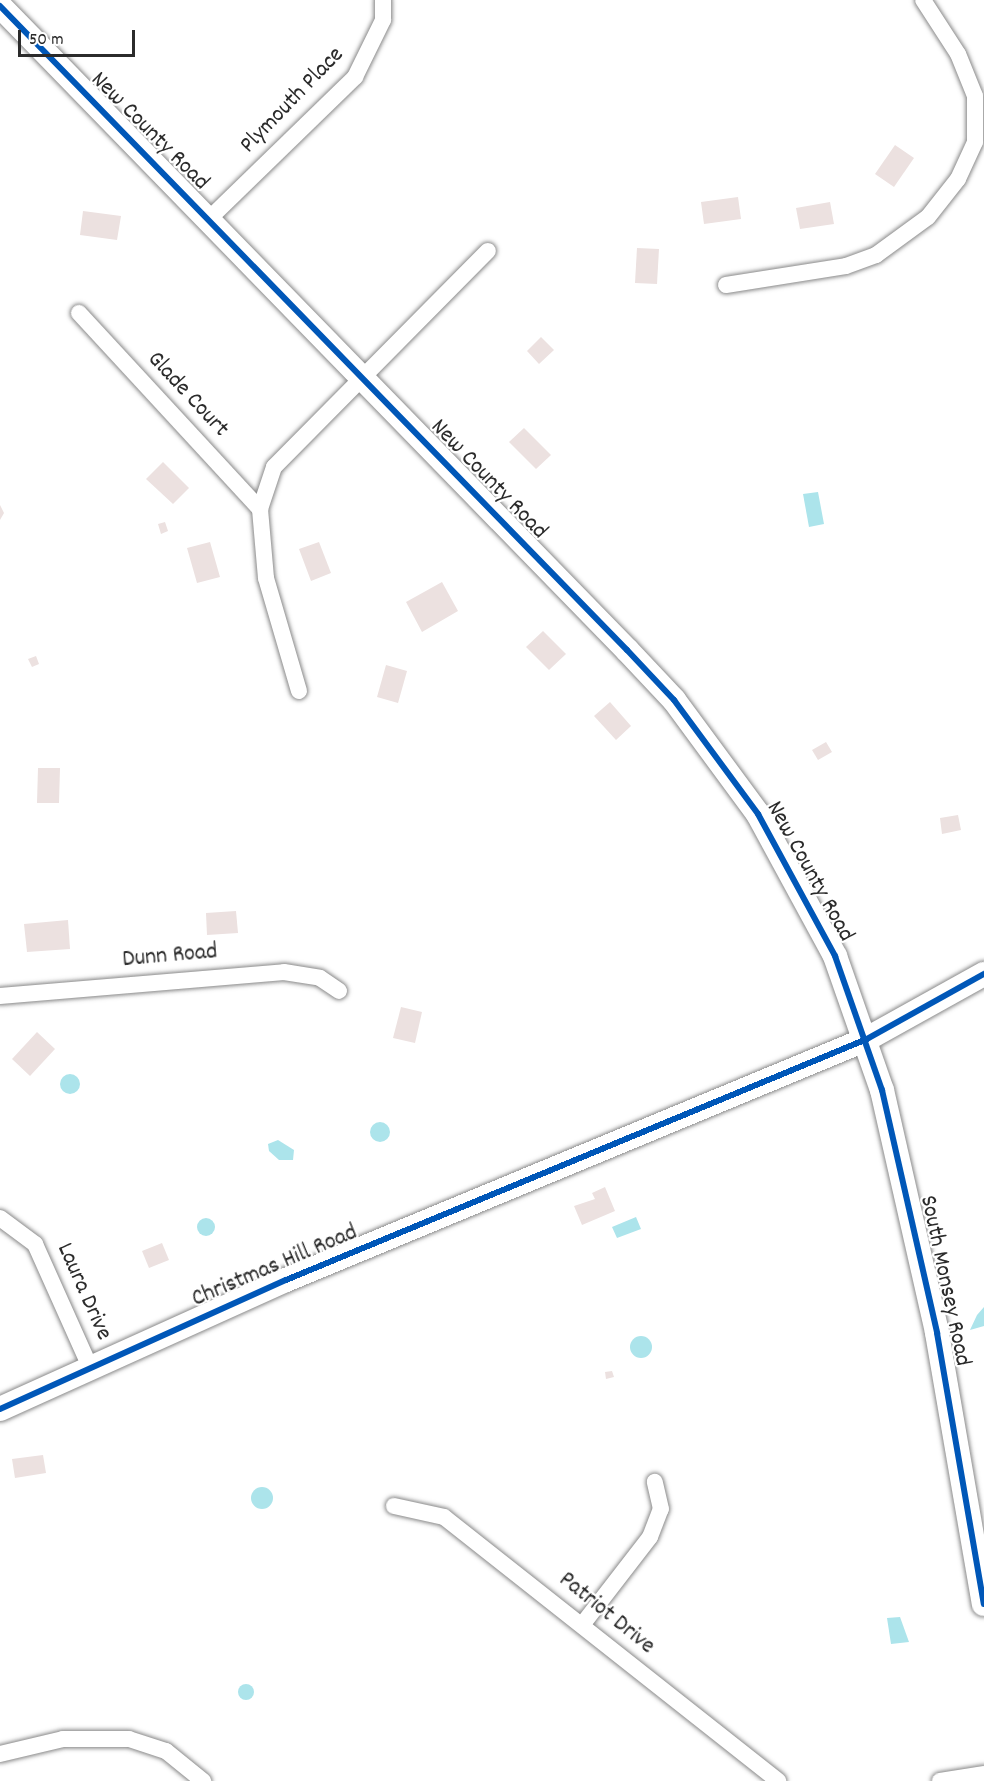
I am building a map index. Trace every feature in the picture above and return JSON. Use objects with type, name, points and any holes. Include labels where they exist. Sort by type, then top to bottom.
[{"type":"street","name":"Plymouth Place","points":[[209,219],[355,77],[383,20],[383,0]]},
{"type":"street","points":[[726,285],[846,266],[876,255],[928,217],[958,179],[975,142],[975,96],[958,54],[923,0]]},
{"type":"street","name":"New County Road","points":[[0,6],[627,650],[717,755],[798,882],[835,956],[867,1040]]},
{"type":"street","points":[[300,691],[266,578],[260,509],[274,467],[360,374],[488,251]]},
{"type":"street","name":"Glade Court","points":[[80,313],[260,509]]},
{"type":"street","name":"Dunn Road","points":[[0,996],[284,972],[320,978],[339,991]]},
{"type":"street","name":"Christmas Hill Road","points":[[0,1409],[90,1367],[867,1040],[984,974]]},
{"type":"street","name":"South Monsey Road","points":[[867,1040],[916,1231],[984,1604]]},
{"type":"street","name":"Laura Drive","points":[[0,1218],[35,1244],[90,1367]]},
{"type":"street","points":[[582,1625],[650,1537],[661,1509],[655,1482]]},
{"type":"street","name":"Patriot Drive","points":[[394,1506],[444,1516],[778,1781]]},
{"type":"street","points":[[0,1754],[63,1739],[129,1739],[166,1751],[203,1781]]},
{"type":"street","points":[[940,1781],[984,1774]]},
{"type":"water","points":[[818,492],[824,524],[809,527],[803,494]]},
{"type":"water","points":[[70,1074],[77,1077],[80,1084],[77,1091],[70,1094],[63,1091],[60,1084],[63,1077]]},
{"type":"water","points":[[380,1122],[387,1125],[390,1132],[387,1139],[380,1142],[373,1139],[370,1132],[373,1125]]},
{"type":"water","points":[[278,1140],[294,1150],[293,1160],[279,1160],[269,1151],[268,1144]]},
{"type":"water","points":[[636,1217],[641,1229],[617,1238],[612,1227]]},
{"type":"water","points":[[206,1218],[212,1221],[215,1227],[212,1233],[206,1236],[200,1233],[197,1227],[200,1221]]},
{"type":"water","points":[[984,1307],[984,1326],[970,1330],[977,1315]]},
{"type":"water","points":[[641,1336],[649,1339],[652,1347],[649,1355],[641,1358],[633,1355],[630,1347],[633,1339]]},
{"type":"water","points":[[262,1487],[270,1490],[273,1498],[270,1506],[262,1509],[254,1506],[251,1498],[254,1490]]},
{"type":"water","points":[[900,1617],[909,1642],[891,1644],[887,1618]]},
{"type":"water","points":[[243,1684],[249,1684],[254,1692],[252,1698],[243,1700],[238,1695],[238,1689]]},
{"type":"building","points":[[895,145],[914,158],[894,187],[875,174]]},
{"type":"building","points":[[738,197],[741,219],[704,224],[701,202]]},
{"type":"building","points":[[830,202],[834,224],[800,229],[796,208]]},
{"type":"building","points":[[83,211],[121,216],[117,240],[80,235]]},
{"type":"building","points":[[637,248],[659,249],[657,284],[635,283]]},
{"type":"building","points":[[541,337],[554,350],[539,364],[527,351]]},
{"type":"building","points":[[524,428],[551,455],[536,469],[509,442]]},
{"type":"building","points":[[163,462],[189,488],[173,504],[146,479]]},
{"type":"building","points":[[0,505],[4,513],[0,520]]},
{"type":"building","points":[[165,522],[168,531],[161,534],[158,524]]},
{"type":"building","points":[[210,542],[220,577],[197,583],[187,548]]},
{"type":"building","points":[[319,542],[331,573],[311,581],[299,549]]},
{"type":"building","points":[[442,582],[458,611],[422,632],[406,602]]},
{"type":"building","points":[[543,631],[566,654],[549,670],[526,647]]},
{"type":"building","points":[[36,656],[39,664],[32,667],[28,659]]},
{"type":"building","points":[[386,665],[407,671],[398,703],[377,697]]},
{"type":"building","points":[[610,702],[631,726],[616,740],[594,716]]},
{"type":"building","points":[[826,742],[832,752],[818,760],[812,750]]},
{"type":"building","points":[[38,768],[60,768],[59,803],[37,803]]},
{"type":"building","points":[[958,815],[961,830],[942,834],[940,818]]},
{"type":"building","points":[[236,911],[238,933],[207,935],[206,913]]},
{"type":"building","points":[[68,920],[70,949],[27,952],[24,924]]},
{"type":"building","points":[[401,1007],[422,1012],[415,1043],[393,1038]]},
{"type":"building","points":[[37,1032],[55,1049],[30,1076],[12,1059]]},
{"type":"building","points":[[605,1187],[615,1211],[582,1225],[574,1206],[595,1199],[592,1193]]},
{"type":"building","points":[[162,1243],[169,1260],[149,1268],[142,1251]]},
{"type":"building","points":[[612,1371],[614,1377],[606,1379],[605,1372]]},
{"type":"building","points":[[43,1455],[46,1473],[15,1478],[12,1459]]},
{"type":"cycle path","points":[[0,6],[674,700],[758,814],[835,956],[882,1090],[937,1333],[984,1604]]},
{"type":"cycle path","points":[[0,1409],[286,1280],[867,1039],[984,974]]}]
